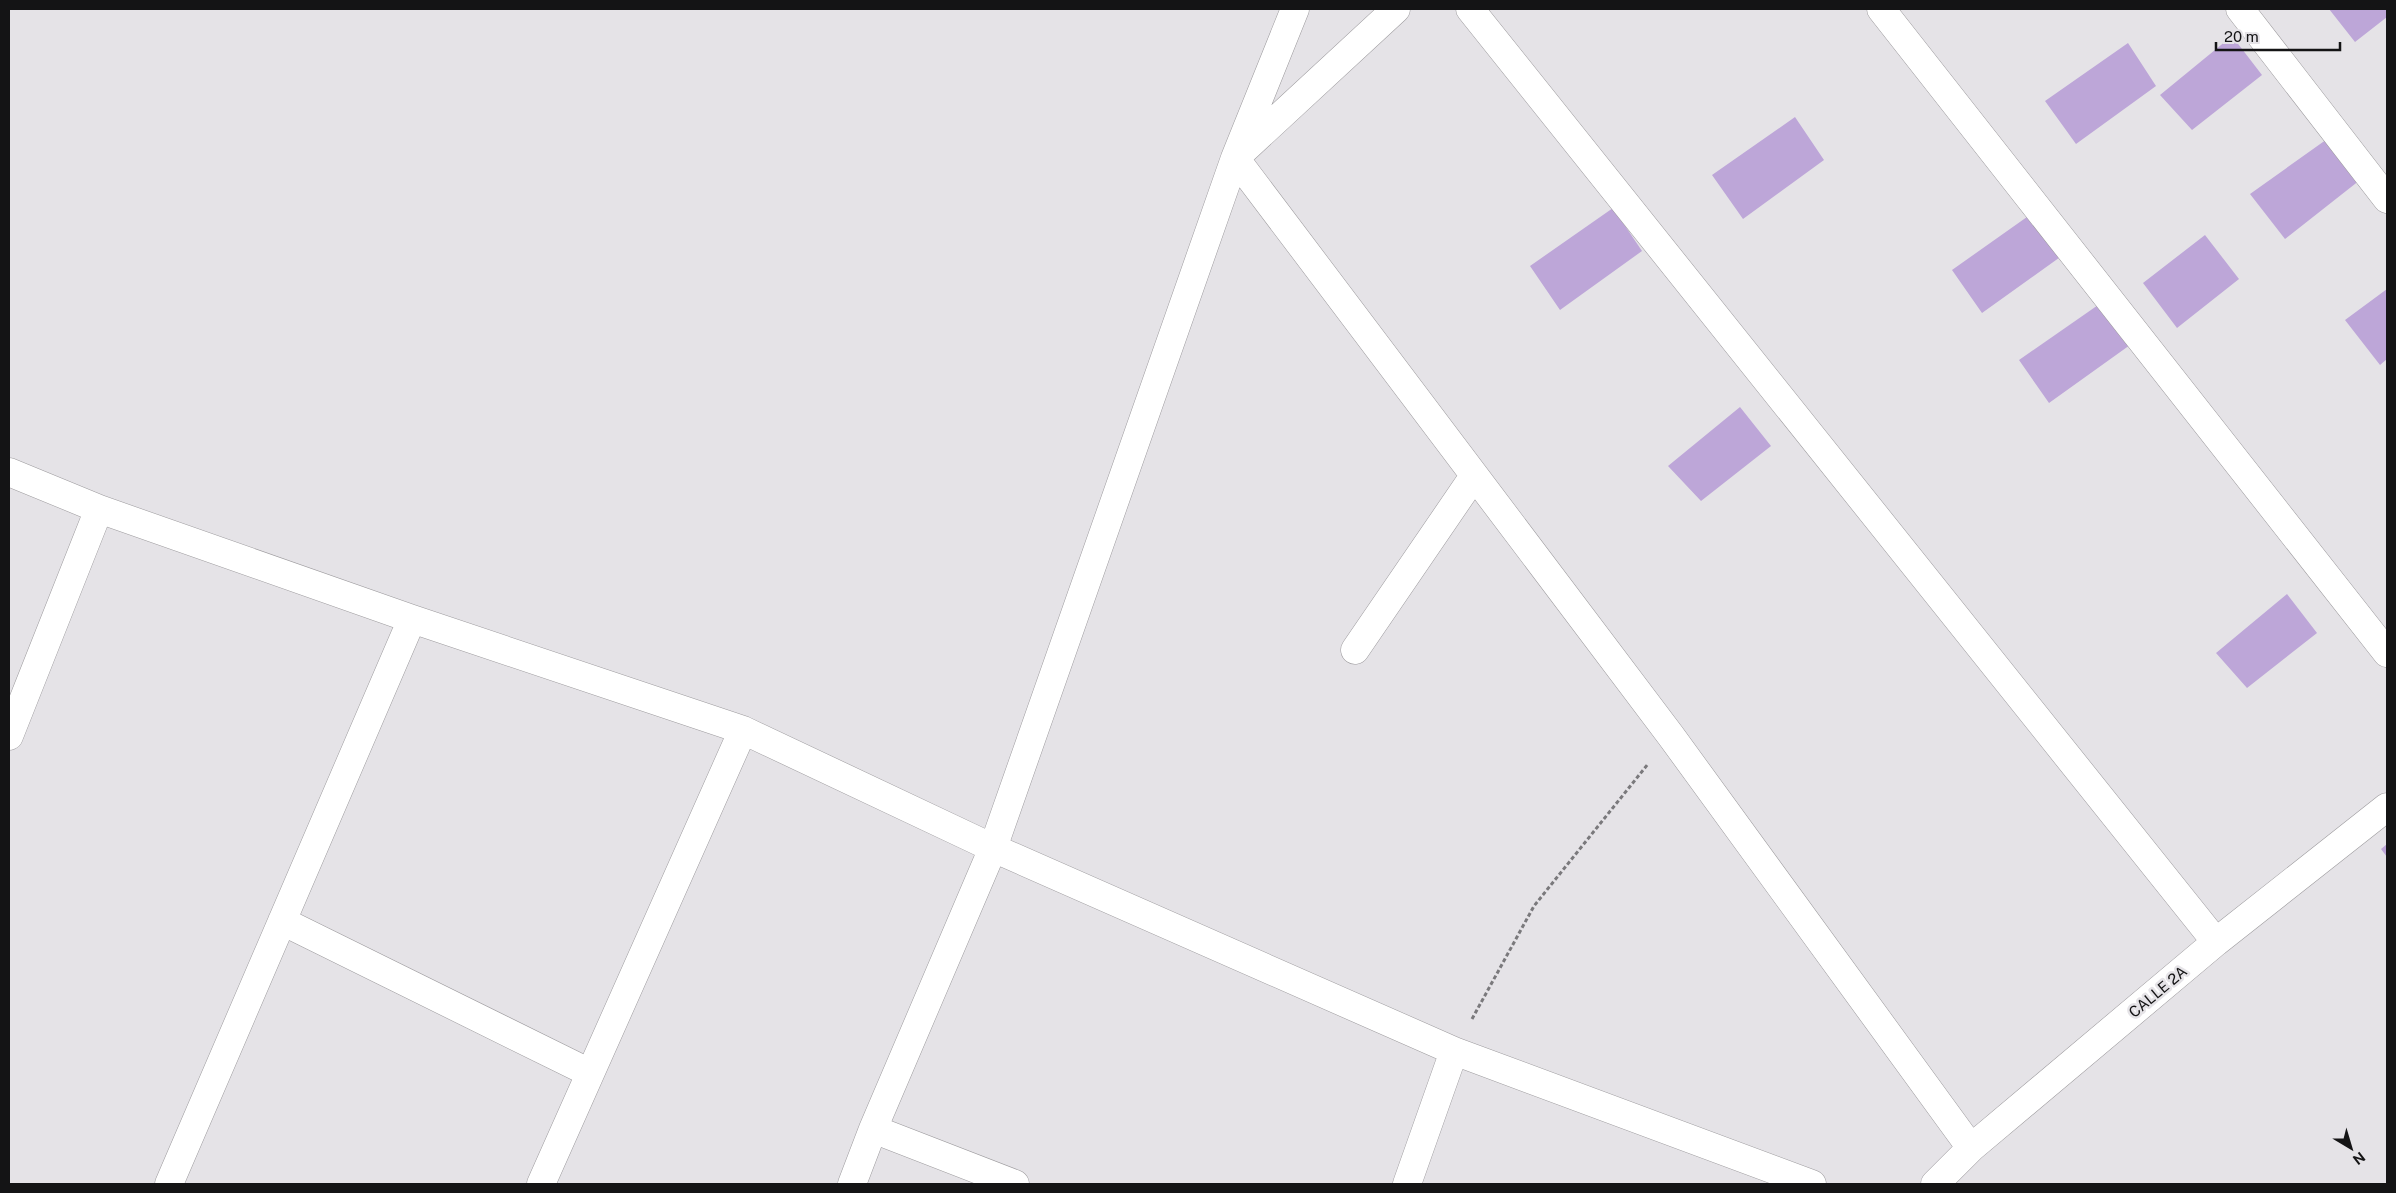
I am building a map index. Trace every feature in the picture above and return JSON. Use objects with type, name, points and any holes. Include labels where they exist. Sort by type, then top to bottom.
[{"type":"street","points":[[852,1184],[873,1129],[993,848],[1235,158],[1295,9]]},
{"type":"street","points":[[1235,158],[1396,9]]},
{"type":"street","points":[[1470,9],[2216,942]]},
{"type":"street","points":[[1881,9],[2387,653]]},
{"type":"street","points":[[2240,9],[2387,199]]},
{"type":"street","points":[[1235,158],[1671,736],[1971,1148]]},
{"type":"street","points":[[9,472],[99,509],[412,619],[744,730],[993,848],[1454,1051],[1812,1184]]},
{"type":"street","points":[[1354,650],[1474,476]]},
{"type":"street","points":[[9,736],[99,509]]},
{"type":"street","points":[[169,1184],[412,619]]},
{"type":"street","points":[[541,1184],[744,730]]},
{"type":"street","name":"CALLE 2A","points":[[1935,1184],[1971,1148],[2216,942],[2387,807]]},
{"type":"street","points":[[282,922],[590,1074]]},
{"type":"street","points":[[1407,1184],[1454,1051]]},
{"type":"street","points":[[873,1129],[1015,1184]]},
{"type":"path","points":[[1454,1051],[1534,906],[1671,736]]},
{"type":"building","points":[[2329,9],[2387,9],[2387,17],[2355,42]]},
{"type":"building","points":[[2232,36],[2262,75],[2192,130],[2160,95]]},
{"type":"building","points":[[2128,43],[2156,86],[2076,144],[2045,101]]},
{"type":"building","points":[[1795,117],[1824,160],[1743,219],[1712,175]]},
{"type":"building","points":[[2330,137],[2360,180],[2285,239],[2250,194]]},
{"type":"building","points":[[1613,208],[1642,251],[1560,310],[1530,266]]},
{"type":"building","points":[[2034,212],[2063,255],[1982,313],[1952,270]]},
{"type":"building","points":[[2205,235],[2239,279],[2177,328],[2143,283]]},
{"type":"building","points":[[2387,289],[2387,359],[2380,365],[2345,320]]},
{"type":"building","points":[[2101,303],[2130,345],[2049,403],[2019,360]]},
{"type":"building","points":[[1740,407],[1771,446],[1701,501],[1668,466]]},
{"type":"building","points":[[2287,594],[2317,633],[2247,688],[2216,653]]},
{"type":"building","points":[[2387,844],[2387,857],[2381,849]]}]
